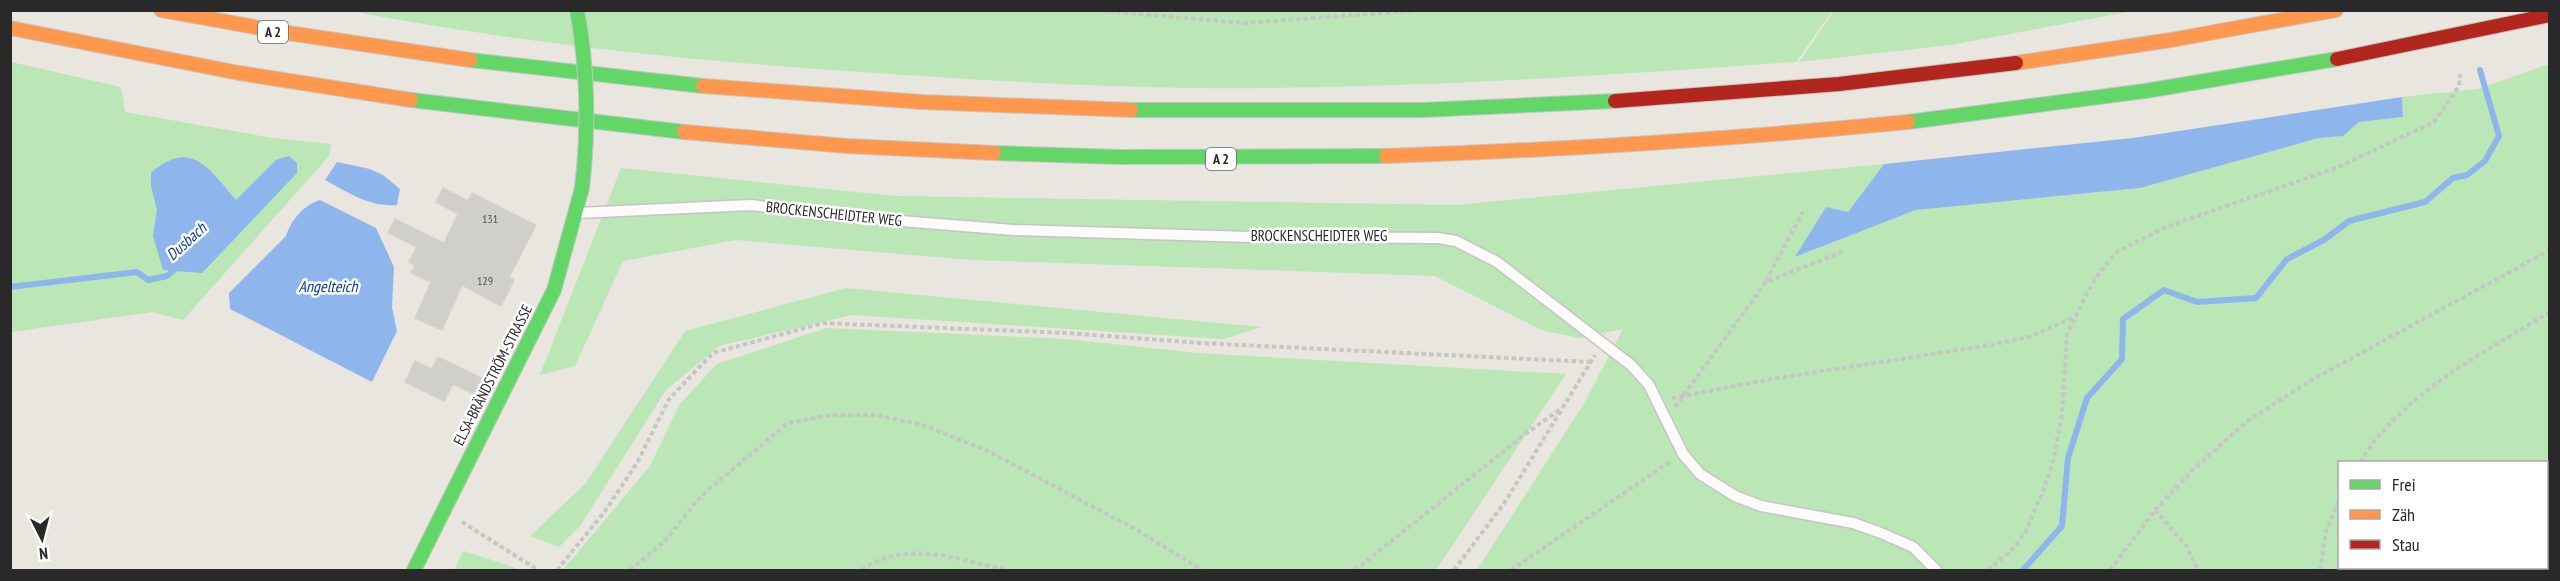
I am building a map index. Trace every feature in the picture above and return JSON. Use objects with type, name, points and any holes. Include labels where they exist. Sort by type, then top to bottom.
[{"type":"main road","name":"A 2","points":[[161,10],[281,34],[572,73],[899,103],[1190,114],[1491,109],[1779,90],[2071,56],[2336,10]]},
{"type":"main road","name":"ELSA-BRÄNDSTRÖM-STRASSE","points":[[414,570],[554,290],[578,213],[589,110],[586,65],[577,10]]},
{"type":"main road","name":"A 2","points":[[10,28],[369,94],[536,116],[720,135],[908,150],[1094,157],[1358,158],[1627,147],[1959,117],[2128,94],[2293,67],[2550,15]]},
{"type":"lane","name":"BROCKENSCHEIDTER WEG","points":[[578,213],[751,205],[826,215],[1013,230],[1250,237],[1437,238],[1456,241],[1487,256],[1604,342],[1631,365],[1659,401],[1683,453],[1700,474],[1735,496],[1761,506],[1853,523],[1881,533],[1913,547],[1936,570]]},
{"type":"path","points":[[1094,10],[1244,23],[1425,10]]},
{"type":"path","points":[[1468,10],[1566,10]]},
{"type":"path","points":[[1988,570],[2013,549],[2025,533],[2053,462],[2062,414],[2067,335],[2073,318],[2101,270],[2118,251],[2166,227],[2336,168],[2434,122],[2459,86],[2460,74]]},
{"type":"path","points":[[1667,417],[1686,395],[1766,282],[1803,212]]},
{"type":"path","points":[[1766,282],[1844,250]]},
{"type":"path","points":[[2110,570],[2155,510],[2195,468],[2246,422],[2310,381],[2550,250]]},
{"type":"path","points":[[2361,461],[2400,414],[2453,372],[2550,312]]},
{"type":"path","points":[[1659,401],[1794,375],[1991,345],[2029,337],[2073,318]]},
{"type":"path","points":[[557,570],[606,510],[638,461],[669,399],[713,353],[823,323],[1067,333],[1200,343],[1590,362]]},
{"type":"path","points":[[1454,570],[1505,502],[1604,342]]},
{"type":"path","points":[[1355,570],[1524,435],[1564,407]]},
{"type":"path","points":[[630,570],[664,542],[702,495],[788,423],[831,415],[875,415],[923,424],[986,450],[1137,530],[1202,570]]},
{"type":"path","points":[[1511,570],[1683,453]]},
{"type":"path","points":[[2320,570],[2326,532],[2338,502]]},
{"type":"path","points":[[444,510],[537,570]]},
{"type":"path","points":[[2155,510],[2187,547],[2198,570]]},
{"type":"path","points":[[861,570],[875,560],[898,554],[922,553],[1005,570]]},
{"type":"green space","points":[[350,11],[1832,11],[1796,62],[1494,81],[1342,87],[1191,88],[1027,82],[734,62],[541,41]]},
{"type":"green space","points":[[1834,11],[2133,11],[1950,45],[1799,62]]},
{"type":"green space","points":[[11,62],[121,87],[125,112],[273,138],[331,144],[329,156],[183,320],[152,312],[11,332]]},
{"type":"green space","points":[[2549,64],[2549,570],[1477,570],[1585,402],[1623,329],[1580,338],[1544,331],[1435,276],[972,260],[736,240],[623,261],[575,366],[540,375],[621,168],[895,196],[1456,205],[1884,164],[1848,212],[1826,207],[1796,257],[1916,210],[2140,188],[2319,138],[2343,136],[2359,122],[2403,117],[2402,97],[2478,89]]},
{"type":"green space","points":[[846,288],[1261,327],[1224,339],[852,315],[719,346],[666,390],[580,526],[559,547],[530,536],[586,483],[685,331]]},
{"type":"green space","points":[[827,328],[1066,339],[1197,353],[1566,374],[1436,570],[563,570],[650,466],[680,404],[717,364]]},
{"type":"green space","points":[[464,551],[522,570],[454,570]]},
{"type":"water","points":[[2402,97],[2403,117],[2359,122],[2343,136],[2319,138],[2140,188],[1916,210],[1795,257],[1826,207],[1848,212],[1884,164],[2133,138]]},
{"type":"water","points":[[289,156],[297,163],[297,173],[202,273],[163,270],[153,236],[157,210],[151,186],[151,173],[165,163],[178,158],[189,158],[208,169],[236,200],[276,160]]},
{"type":"water","points":[[337,162],[370,169],[383,175],[400,189],[397,205],[368,201],[325,180]]},
{"type":"water","name":"Angelteich","points":[[320,200],[376,228],[394,267],[392,308],[397,331],[372,382],[230,309],[229,293],[286,236],[291,224],[299,214],[309,205]]},
{"type":"building","points":[[443,188],[468,201],[472,193],[536,225],[509,277],[514,280],[501,306],[462,285],[442,330],[415,318],[431,282],[411,273],[415,265],[409,262],[417,247],[388,233],[395,219],[444,243],[458,214],[436,202]]},
{"type":"building","points":[[438,357],[482,378],[474,394],[453,384],[444,401],[405,382],[415,361],[432,369]]},
{"type":"waterway","points":[[2023,570],[2062,526],[2068,458],[2087,398],[2122,359],[2123,319],[2164,290],[2197,302],[2256,298],[2287,259],[2324,240],[2349,221],[2425,202],[2453,178],[2467,175],[2485,161],[2499,136],[2480,70]]},
{"type":"waterway","name":"Dusbach","points":[[10,287],[137,272],[148,280],[167,276],[179,266]]},
{"type":"traffic: fast","points":[[577,10],[586,99],[586,143],[582,188]]},
{"type":"traffic: fast","points":[[1908,122],[2145,91],[2337,59]]},
{"type":"traffic: fast","points":[[470,60],[703,86]]},
{"type":"traffic: fast","points":[[411,100],[684,132]]},
{"type":"traffic: fast","points":[[1131,110],[1422,110],[1615,101]]},
{"type":"traffic: fast","points":[[994,153],[1120,157],[1386,156]]},
{"type":"traffic: fast","points":[[414,570],[554,290],[582,188]]},
{"type":"traffic: slow","points":[[161,10],[288,33],[470,60]]},
{"type":"traffic: slow","points":[[2016,63],[2171,40],[2336,10]]},
{"type":"traffic: slow","points":[[10,28],[239,73],[411,100]]},
{"type":"traffic: slow","points":[[703,86],[922,102],[1131,110]]},
{"type":"traffic: slow","points":[[1386,156],[1647,143],[1908,122]]},
{"type":"traffic: slow","points":[[684,132],[847,146],[994,153]]},
{"type":"traffic: jam","points":[[2337,59],[2550,15]]},
{"type":"traffic: jam","points":[[1615,101],[1839,84],[2016,63]]}]
